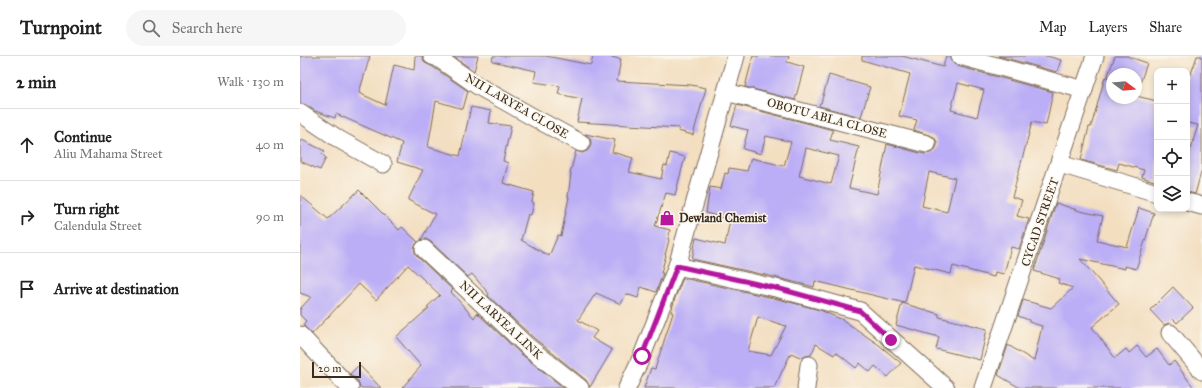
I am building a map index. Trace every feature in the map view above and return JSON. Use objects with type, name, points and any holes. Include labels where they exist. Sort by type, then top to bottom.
[{"type":"street","name":"NII LARYEA CLOSE","points":[[432,56],[438,58],[478,86],[581,143]]},
{"type":"street","points":[[627,388],[642,356],[677,266],[736,56]]},
{"type":"street","points":[[960,56],[1084,90]]},
{"type":"street","name":"CYCAD STREET","points":[[983,388],[1060,164],[1095,56]]},
{"type":"street","name":"OBOTU ABLA CLOSE","points":[[726,92],[927,144]]},
{"type":"street","points":[[300,113],[340,140],[383,164]]},
{"type":"street","points":[[1060,164],[1154,192]]},
{"type":"street","points":[[1190,203],[1202,206]]},
{"type":"street","name":"NII LARYEA LINK","points":[[424,249],[527,346],[580,388]]},
{"type":"street","points":[[677,266],[780,289],[860,311],[946,388]]},
{"type":"street","points":[[1170,333],[1202,371]]},
{"type":"street","points":[[300,335],[350,388]]},
{"type":"street","points":[[806,388],[809,365]]},
{"type":"building","points":[[300,56],[370,56],[359,93],[385,105],[394,65],[414,70],[415,56],[422,56],[425,63],[468,91],[463,109],[436,101],[428,147],[460,156],[471,107],[491,111],[489,123],[511,126],[503,161],[508,163],[503,183],[534,192],[532,202],[534,203],[531,215],[528,214],[521,240],[549,256],[558,235],[561,236],[569,197],[570,173],[576,151],[582,153],[587,151],[590,147],[590,138],[585,134],[615,140],[612,152],[633,158],[629,172],[661,179],[664,165],[667,166],[670,153],[685,157],[675,195],[666,193],[655,226],[670,230],[666,255],[661,273],[663,273],[656,292],[641,287],[638,298],[626,294],[621,304],[596,293],[578,320],[597,331],[592,338],[612,350],[590,387],[586,380],[534,338],[488,296],[489,294],[472,274],[468,277],[431,242],[426,239],[421,240],[435,214],[408,200],[423,170],[397,162],[402,143],[336,114],[335,118],[315,111],[300,103]]},
{"type":"building","points":[[453,56],[478,56],[474,71]]},
{"type":"building","points":[[493,56],[546,56],[591,65],[593,56],[605,56],[621,59],[617,81],[691,85],[706,88],[693,135],[678,131],[679,128],[577,122],[582,99],[558,94],[560,86],[534,82],[536,71],[492,61]]},
{"type":"building","points":[[753,56],[789,56],[787,62],[804,67],[795,100],[745,87]]},
{"type":"building","points":[[862,56],[902,56],[943,67],[946,56],[950,56],[953,63],[957,66],[1053,92],[1046,125],[1032,122],[1012,197],[1022,200],[1017,216],[1029,219],[1019,249],[1011,247],[1004,274],[995,272],[994,277],[953,266],[951,274],[914,265],[905,303],[815,281],[814,287],[692,259],[696,238],[725,245],[730,220],[706,213],[710,187],[721,189],[725,173],[728,174],[729,168],[747,171],[751,158],[784,166],[791,142],[766,136],[761,154],[743,149],[748,130],[731,126],[737,105],[833,130],[830,140],[859,147],[849,188],[877,194],[887,144],[924,154],[934,151],[937,146],[937,142],[934,137],[914,130],[917,120],[899,116],[910,74],[862,60]],"holes":[[[958,83],[984,90],[977,117],[951,110]],[[806,148],[839,156],[831,184],[799,176]],[[929,172],[955,178],[947,212],[922,206]]]},
{"type":"building","points":[[998,56],[1047,56],[1061,60],[1057,72]]},
{"type":"building","points":[[1115,56],[1127,56],[1147,63],[1142,78],[1142,68],[1111,68]]},
{"type":"building","points":[[1197,56],[1202,56],[1202,169],[1195,194],[1190,193],[1190,152],[1198,125],[1190,124],[1191,74]]},
{"type":"building","points":[[829,75],[870,87],[861,117],[819,106]]},
{"type":"building","points":[[1105,77],[1106,104],[1142,104],[1142,97],[1154,100],[1154,181],[1142,177],[1144,170],[1119,163],[1117,170],[1081,160],[1089,127],[1091,127]]},
{"type":"building","points":[[300,139],[325,151],[322,154],[326,158],[320,170],[300,161]]},
{"type":"building","points":[[359,190],[399,230],[402,227],[418,242],[414,247],[417,256],[453,290],[451,292],[474,318],[477,313],[520,353],[564,388],[402,388],[421,366],[396,337],[429,308],[427,307],[440,295],[408,265],[376,300],[359,284],[312,334],[303,325],[306,321],[300,315],[300,309],[311,297],[300,293],[300,195],[328,219]]},
{"type":"building","points":[[1056,203],[1080,211],[1103,216],[1097,240],[1127,247],[1139,208],[1154,213],[1136,269],[1125,266],[1125,269],[1080,259],[1119,304],[1092,327],[1115,358],[1126,349],[1129,353],[1137,346],[1146,357],[1157,349],[1169,365],[1174,361],[1194,388],[1020,388],[998,375],[1008,345],[1034,361],[1042,326],[1029,322],[1029,320],[1018,316],[1023,300],[1051,308],[1073,288],[1058,283],[1060,279],[1034,271]]},
{"type":"building","points":[[683,278],[820,310],[843,320],[879,345],[901,363],[888,377],[875,366],[870,372],[860,363],[856,368],[836,352],[834,355],[816,344],[811,355],[802,358],[791,353],[774,388],[644,388],[651,368],[655,369],[673,313],[671,312]],"holes":[[[758,317],[786,326],[771,355],[748,351]]]},
{"type":"building","points":[[1173,287],[1193,308],[1177,323],[1173,319],[1164,325],[1150,310]]},
{"type":"building","points":[[902,303],[939,314],[939,317],[987,329],[980,360],[936,349],[939,337],[896,325]]},
{"type":"building","points":[[359,365],[381,388],[360,388],[358,381],[350,374]]},
{"type":"place","name":"Dewland Chemist","points":[[667,218]]},
{"type":"route","points":[[642,356],[677,266],[780,289],[860,311],[891,340]]}]
